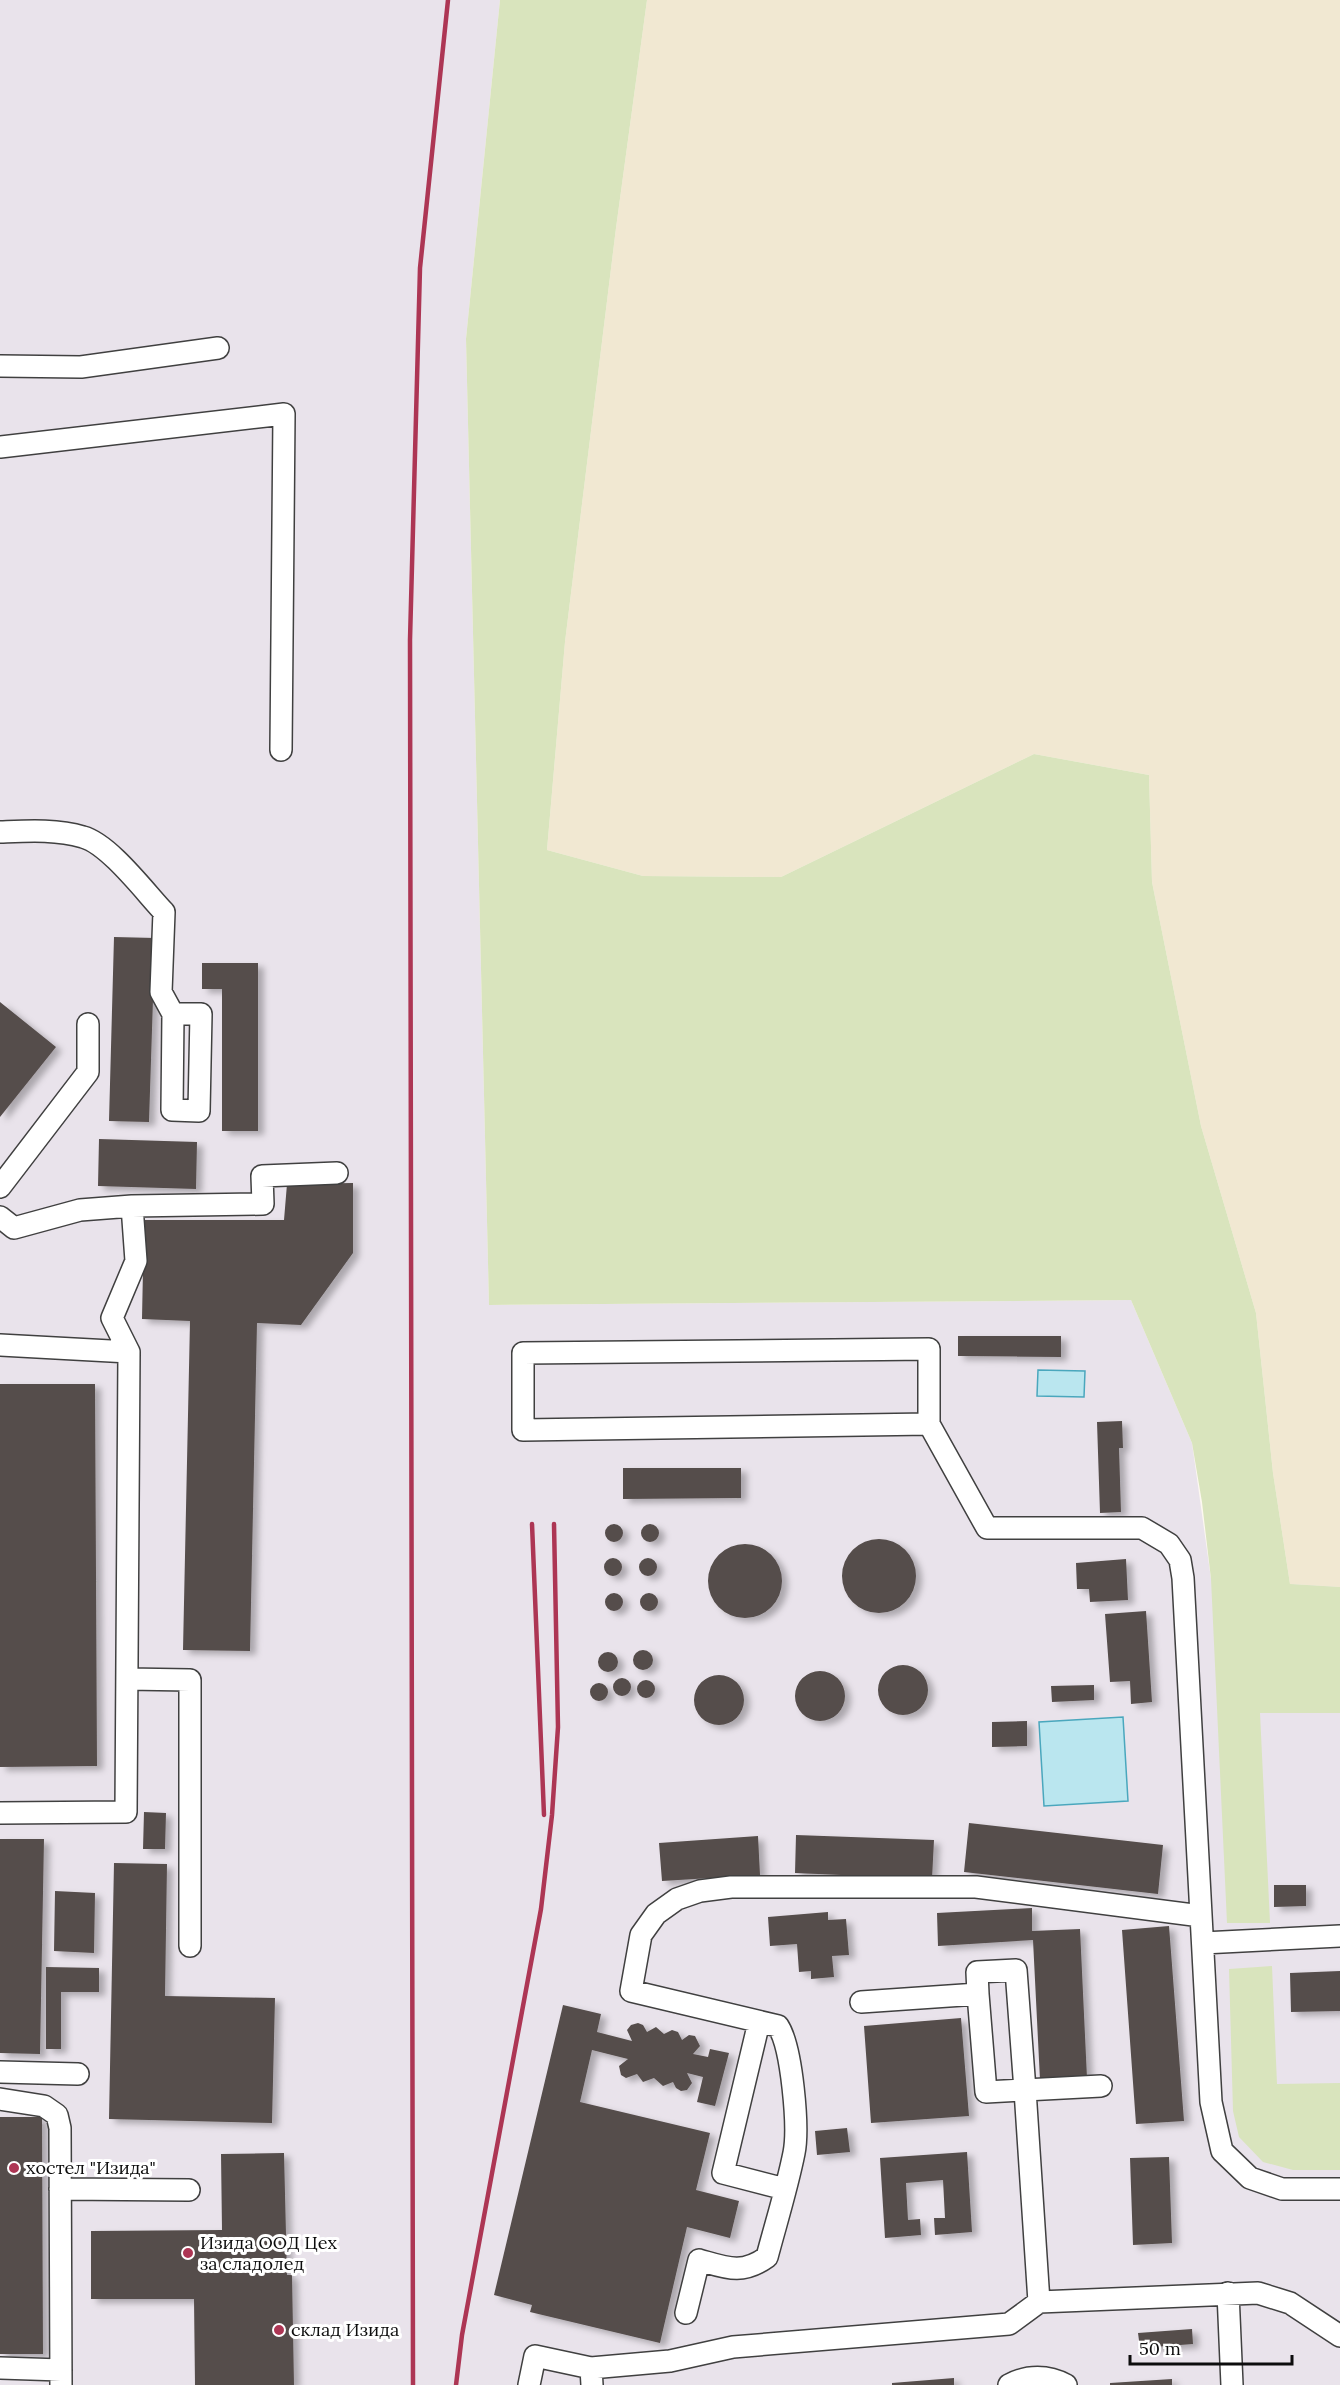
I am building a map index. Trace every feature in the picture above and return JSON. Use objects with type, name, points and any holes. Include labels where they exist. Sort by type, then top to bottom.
[{"type":"lane","points":[[0,366],[81,367],[219,348]]},
{"type":"lane","points":[[0,447],[284,414],[281,750]]},
{"type":"lane","points":[[0,832],[41,831],[85,837],[108,853],[164,912],[161,992],[173,1014]]},
{"type":"lane","points":[[0,1187],[88,1072],[88,1023]]},
{"type":"lane","points":[[0,1217],[14,1228],[80,1210],[132,1206],[263,1204],[262,1176],[337,1173]]},
{"type":"lane","points":[[0,1813],[126,1812],[129,1352],[112,1318],[136,1261],[132,1206]]},
{"type":"lane","points":[[0,1345],[129,1352]]},
{"type":"lane","points":[[929,1425],[524,1430],[523,1353],[929,1349],[929,1425],[987,1528],[1142,1528],[1169,1544],[1180,1560],[1211,2102],[1222,2151],[1250,2178],[1282,2189],[1340,2189]]},
{"type":"lane","points":[[127,1680],[190,1680],[190,1946]]},
{"type":"lane","points":[[686,2313],[699,2260],[732,2269],[752,2268],[767,2257],[795,2150],[791,2059],[785,2036],[778,2026],[631,1991],[641,1935],[656,1914],[676,1899],[700,1891],[731,1887],[821,1885],[1003,1888],[1201,1916]]},
{"type":"lane","points":[[1203,1943],[1340,1936]]},
{"type":"lane","points":[[1039,2302],[1025,2090],[1016,1970],[976,1972],[986,2092],[1025,2090],[1101,2086]]},
{"type":"lane","points":[[861,2002],[978,1994]]},
{"type":"lane","points":[[759,2022],[723,2173],[785,2189]]},
{"type":"lane","points":[[0,2072],[78,2074]]},
{"type":"lane","points":[[0,2099],[44,2106],[57,2115],[60,2128],[61,2377],[0,2368]]},
{"type":"lane","points":[[60,2189],[189,2190]]},
{"type":"lane","points":[[529,2385],[535,2355],[591,2377],[733,2348],[1009,2324],[1039,2302],[1257,2293],[1290,2302],[1340,2336]]},
{"type":"lane","points":[[1228,2294],[1232,2385]]},
{"type":"lane","points":[[1009,2385],[1034,2377],[1056,2380],[1066,2385]]},
{"type":"shaded area","points":[[0,0],[500,0],[466,339],[489,1305],[1131,1300],[1192,1443],[1211,1579],[1340,1587],[1340,2385],[0,2385]]},
{"type":"shaded area","points":[[647,0],[1340,0],[1340,1587],[1290,1584],[1273,1473],[1256,1313],[1201,1126],[1152,882],[1149,775],[1034,754],[781,877],[643,876],[547,850],[565,642],[616,228]]},
{"type":"green space","points":[[500,0],[647,0],[616,228],[565,642],[547,850],[643,876],[781,877],[1034,754],[1149,775],[1152,882],[1201,1126],[1256,1313],[1273,1473],[1290,1584],[1340,1587],[1340,1713],[1260,1713],[1270,1923],[1227,1923],[1211,1579],[1202,1502],[1192,1443],[1131,1300],[489,1305],[466,339]]},
{"type":"green space","points":[[1272,1966],[1277,2084],[1340,2083],[1340,2170],[1293,2170],[1263,2162],[1239,2137],[1233,2111],[1229,1969]]},
{"type":"water","points":[[1038,1370],[1085,1371],[1084,1397],[1037,1396]]},
{"type":"water","points":[[1123,1717],[1128,1801],[1044,1806],[1039,1722]]},
{"type":"building","points":[[114,937],[155,938],[149,1122],[109,1121]]},
{"type":"building","points":[[202,963],[258,963],[258,1131],[222,1131],[222,989],[202,989]]},
{"type":"building","points":[[0,1002],[56,1047],[0,1117]]},
{"type":"building","points":[[99,1139],[197,1142],[196,1189],[98,1186]]},
{"type":"building","points":[[353,1183],[353,1253],[301,1325],[257,1323],[250,1651],[183,1650],[190,1321],[142,1319],[144,1220],[284,1220],[287,1184]]},
{"type":"building","points":[[958,1336],[1061,1336],[1061,1357],[958,1356]]},
{"type":"building","points":[[0,1384],[95,1384],[97,1766],[0,1767]]},
{"type":"building","points":[[1122,1421],[1123,1448],[1119,1448],[1121,1512],[1100,1513],[1097,1422]]},
{"type":"building","points":[[623,1468],[741,1468],[741,1498],[623,1499]]},
{"type":"building","points":[[614,1524],[620,1527],[623,1533],[620,1539],[614,1542],[608,1539],[605,1533],[608,1527]]},
{"type":"building","points":[[650,1524],[656,1527],[659,1533],[656,1539],[650,1542],[644,1539],[641,1533],[644,1527]]},
{"type":"building","points":[[872,1539],[886,1539],[900,1545],[910,1555],[916,1569],[914,1590],[900,1607],[886,1613],[872,1613],[858,1607],[848,1597],[842,1583],[842,1569],[848,1555],[858,1545]]},
{"type":"building","points":[[738,1544],[752,1544],[766,1550],[776,1560],[782,1574],[780,1595],[766,1612],[752,1618],[738,1618],[724,1612],[714,1602],[708,1588],[708,1574],[714,1560],[724,1550]]},
{"type":"building","points":[[613,1558],[619,1561],[622,1567],[619,1573],[613,1576],[607,1573],[604,1567],[607,1561]]},
{"type":"building","points":[[648,1558],[654,1561],[657,1567],[654,1573],[648,1576],[642,1573],[639,1567],[642,1561]]},
{"type":"building","points":[[1126,1559],[1128,1600],[1090,1602],[1089,1589],[1077,1589],[1076,1563]]},
{"type":"building","points":[[614,1593],[620,1596],[623,1602],[620,1608],[614,1611],[608,1608],[605,1602],[608,1596]]},
{"type":"building","points":[[649,1593],[655,1596],[658,1602],[655,1608],[649,1611],[643,1608],[640,1602],[643,1596]]},
{"type":"building","points":[[1146,1611],[1152,1702],[1131,1704],[1130,1681],[1110,1682],[1105,1614]]},
{"type":"building","points":[[639,1650],[647,1650],[653,1656],[653,1664],[647,1670],[639,1670],[633,1664],[633,1656]]},
{"type":"building","points":[[604,1652],[612,1652],[618,1658],[618,1666],[612,1672],[604,1672],[598,1666],[598,1658]]},
{"type":"building","points":[[898,1665],[908,1665],[921,1672],[928,1685],[928,1695],[921,1708],[908,1715],[898,1715],[889,1711],[882,1704],[878,1695],[878,1685],[882,1676],[889,1669]]},
{"type":"building","points":[[815,1671],[825,1671],[838,1678],[845,1691],[845,1701],[838,1714],[825,1721],[815,1721],[806,1717],[799,1710],[795,1701],[795,1691],[799,1682],[806,1675]]},
{"type":"building","points":[[714,1675],[724,1675],[737,1682],[744,1695],[744,1705],[737,1718],[724,1725],[714,1725],[705,1721],[698,1714],[694,1705],[694,1695],[698,1686],[705,1679]]},
{"type":"building","points":[[622,1678],[628,1681],[631,1687],[628,1693],[622,1696],[616,1693],[613,1687],[616,1681]]},
{"type":"building","points":[[646,1680],[652,1683],[655,1689],[652,1695],[646,1698],[640,1695],[637,1689],[640,1683]]},
{"type":"building","points":[[599,1683],[605,1686],[608,1692],[605,1698],[599,1701],[593,1698],[590,1692],[593,1686]]},
{"type":"building","points":[[1094,1685],[1094,1700],[1052,1702],[1051,1686]]},
{"type":"building","points":[[1027,1721],[1027,1746],[992,1747],[992,1722]]},
{"type":"building","points":[[144,1812],[166,1813],[165,1849],[143,1849]]},
{"type":"building","points":[[969,1823],[1163,1845],[1158,1894],[964,1872]]},
{"type":"building","points":[[796,1835],[934,1840],[932,1879],[795,1873]]},
{"type":"building","points":[[758,1836],[760,1875],[662,1881],[659,1843]]},
{"type":"building","points":[[0,1839],[44,1839],[40,2054],[0,2053]]},
{"type":"building","points":[[114,1863],[167,1864],[165,1996],[275,1998],[272,2123],[109,2119]]},
{"type":"building","points":[[1274,1885],[1306,1885],[1306,1906],[1274,1907]]},
{"type":"building","points":[[55,1891],[95,1893],[94,1953],[54,1951]]},
{"type":"building","points":[[1032,1908],[1032,1931],[1080,1929],[1087,2078],[1040,2080],[1033,1940],[938,1946],[937,1913]]},
{"type":"building","points":[[828,1912],[828,1920],[846,1919],[849,1955],[832,1956],[834,1977],[811,1979],[811,1971],[799,1972],[797,1944],[770,1946],[768,1917]]},
{"type":"building","points":[[1169,1926],[1184,2121],[1136,2124],[1122,1930]]},
{"type":"building","points":[[46,1967],[99,1968],[99,1992],[61,1992],[61,2049],[46,2049]]},
{"type":"building","points":[[1340,1971],[1340,2011],[1291,2012],[1290,1973]]},
{"type":"building","points":[[563,2005],[601,2014],[597,2032],[632,2041],[627,2030],[631,2025],[638,2023],[643,2025],[647,2032],[656,2027],[664,2034],[672,2030],[678,2032],[682,2040],[689,2035],[695,2036],[700,2046],[693,2054],[708,2057],[710,2049],[729,2053],[715,2106],[697,2102],[703,2077],[687,2073],[692,2083],[687,2090],[681,2091],[673,2082],[663,2086],[654,2078],[643,2082],[637,2074],[626,2078],[621,2075],[619,2066],[628,2059],[592,2050],[580,2102],[710,2133],[696,2190],[739,2201],[730,2238],[687,2227],[660,2343],[530,2312],[532,2305],[494,2295]]},
{"type":"building","points":[[961,2018],[969,2116],[871,2123],[864,2026]]},
{"type":"building","points":[[0,2117],[42,2117],[43,2354],[0,2354]]},
{"type":"building","points":[[847,2128],[850,2152],[817,2155],[815,2131]]},
{"type":"building","points":[[967,2152],[972,2232],[935,2235],[934,2218],[945,2218],[943,2180],[906,2183],[908,2220],[920,2219],[921,2235],[885,2238],[880,2158]]},
{"type":"building","name":"Изида ООД Цех за сладолед","points":[[284,2153],[287,2275],[292,2275],[294,2385],[195,2385],[194,2299],[91,2299],[91,2231],[222,2230],[221,2154]]},
{"type":"building","points":[[1169,2157],[1172,2243],[1133,2245],[1130,2158]]},
{"type":"building","points":[[1192,2329],[1193,2344],[1140,2348],[1138,2333]]},
{"type":"building","points":[[954,2378],[954,2385],[892,2385],[892,2383]]},
{"type":"building","points":[[1172,2379],[1172,2385],[1110,2385],[1110,2383]]},
{"type":"railway","points":[[413,2385],[410,640],[420,268],[448,0]]},
{"type":"railway","points":[[532,1524],[544,1815]]},
{"type":"railway","points":[[456,2385],[462,2335],[541,1909],[552,1815],[558,1727],[554,1524]]},
{"type":"place","name":"хостел \"Изида\"","points":[[14,2168]]},
{"type":"place","name":"Изида ООД Цех за сладолед","points":[[188,2253]]},
{"type":"place","name":"склад Изида","points":[[279,2330]]}]
